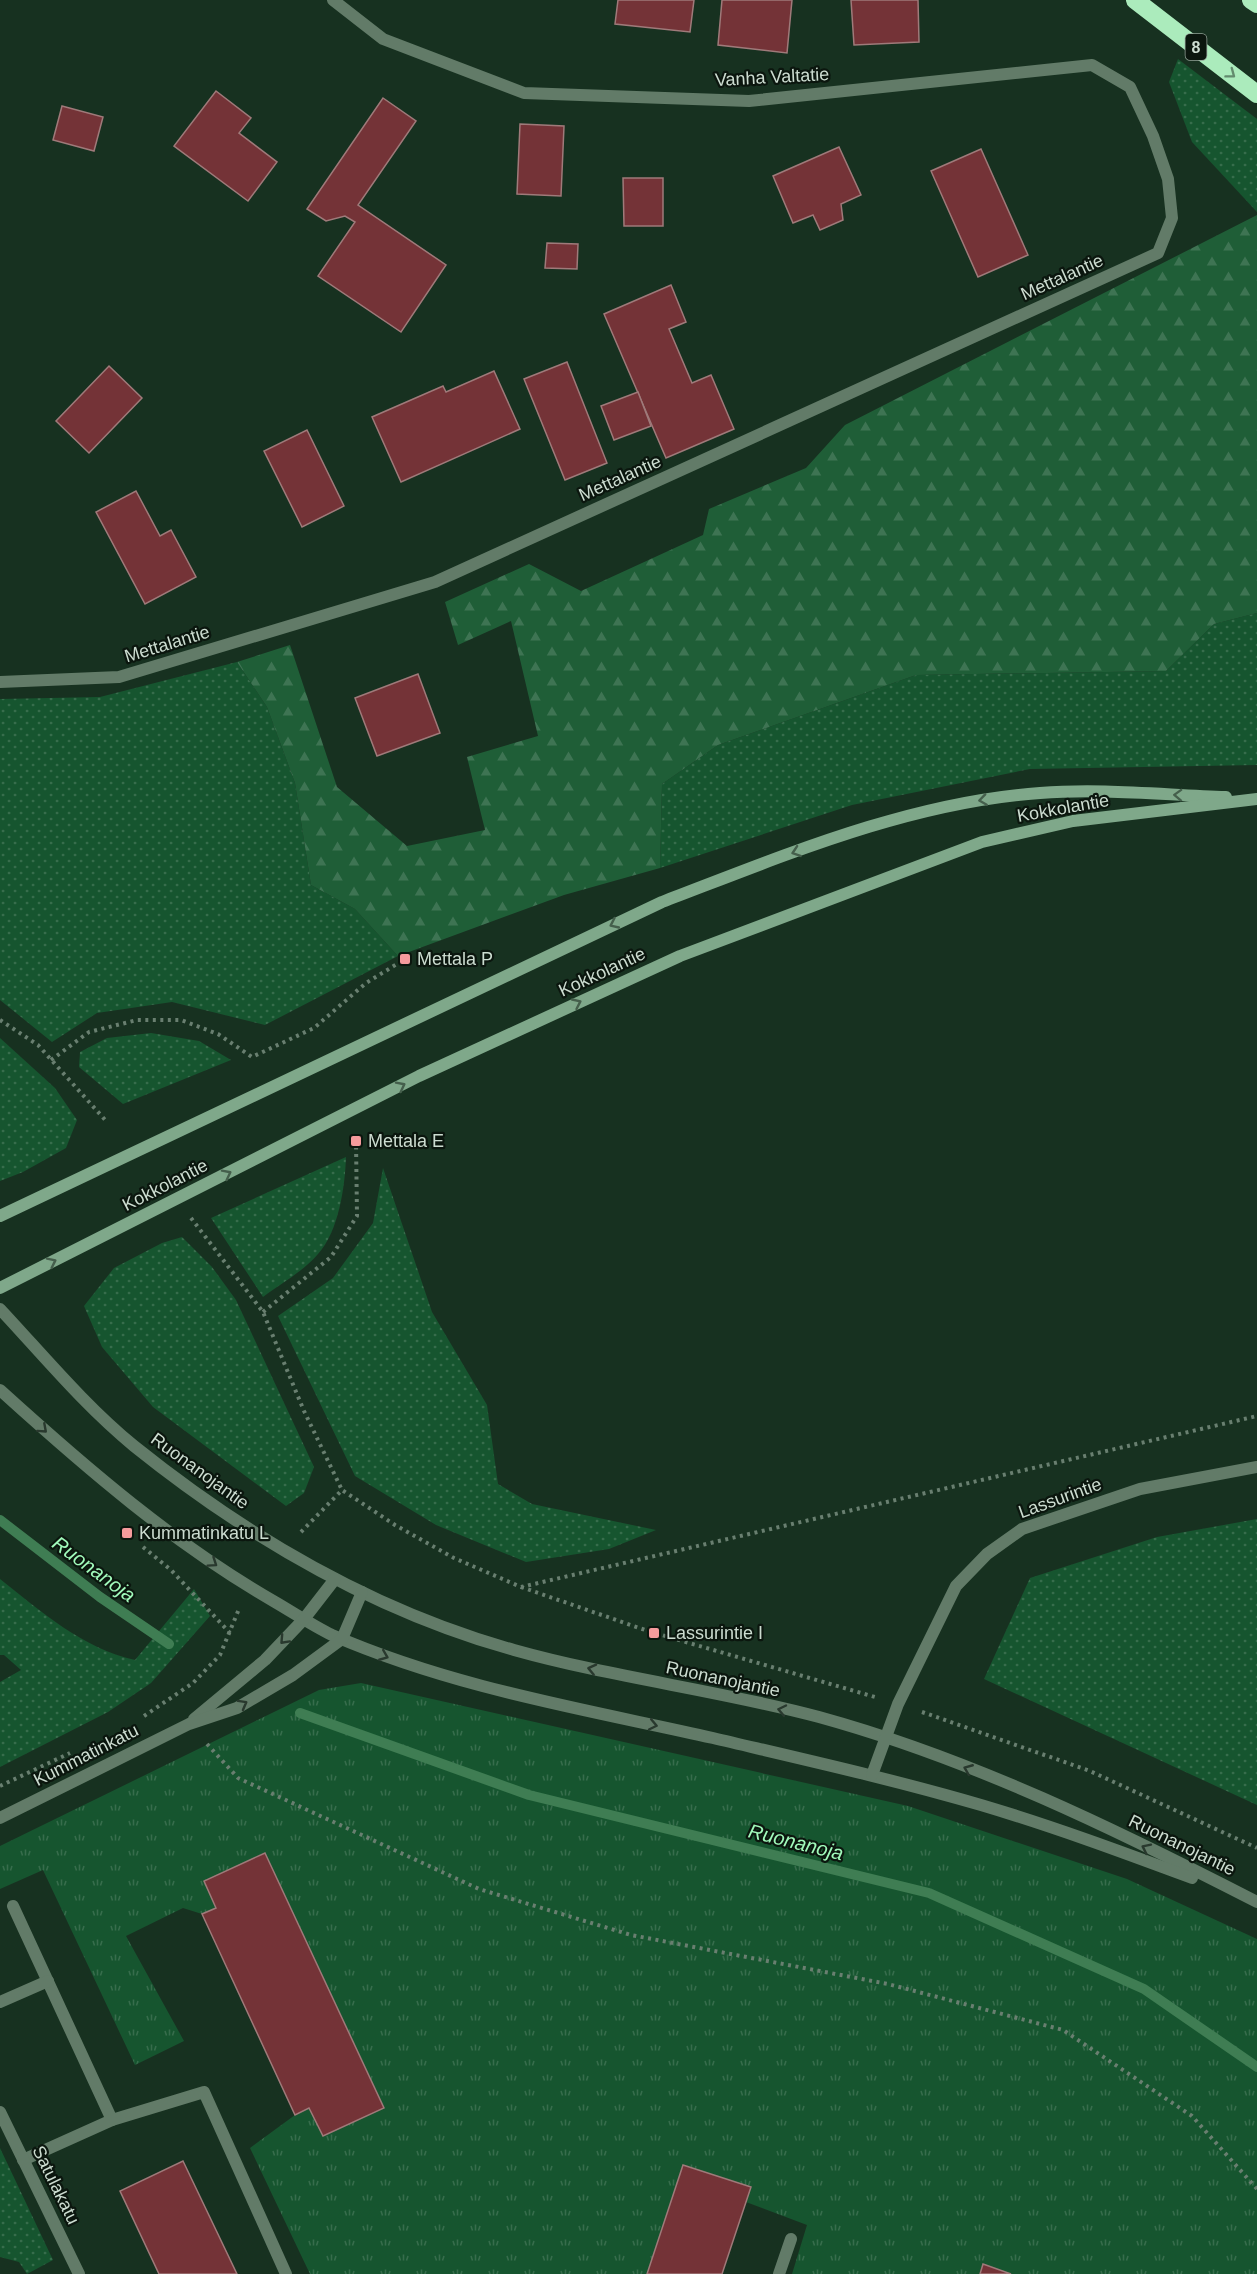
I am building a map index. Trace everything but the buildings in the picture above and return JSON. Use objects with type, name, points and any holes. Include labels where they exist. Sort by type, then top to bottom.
[{"type":"highway","name":"8","points":[[1135,0],[1257,94]]},
{"type":"highway","points":[[1251,0],[1257,4]]},
{"type":"main road","name":"Kokkolantie","points":[[0,1216],[662,902],[761,864],[888,821],[978,800],[1040,793],[1090,792],[1257,799]]},
{"type":"main road","name":"Kokkolantie","points":[[0,1288],[419,1076],[691,952],[982,842],[1073,821],[1257,799]]},
{"type":"street","name":"Vanha Valtatie","points":[[333,0],[383,39],[524,93],[749,101],[1092,66],[1130,87],[1153,136],[1168,179]]},
{"type":"street","name":"Mettalantie","points":[[0,682],[119,677],[435,582],[1158,253],[1172,218],[1168,179]]},
{"type":"street","name":"Ruonanojantie","points":[[0,1309],[80,1395],[133,1445],[232,1518],[362,1592],[404,1611],[512,1650],[817,1717],[885,1738],[1069,1809],[1256,1902]]},
{"type":"street","name":"Ruonanojantie","points":[[0,1390],[90,1471],[184,1544],[247,1586],[342,1639],[417,1669],[512,1695],[872,1775],[981,1805],[1088,1839],[1256,1902]]},
{"type":"street","name":"Lassurintie","points":[[872,1775],[885,1738],[924,1648],[956,1586],[987,1554],[1022,1529],[1140,1489],[1257,1467]]},
{"type":"street","name":"Kummatinkatu","points":[[189,1724],[265,1660],[304,1619],[335,1578]]},
{"type":"street","points":[[342,1639],[362,1592]]},
{"type":"street","name":"Kummatinkatu","points":[[0,1818],[189,1724],[237,1708],[292,1675],[342,1639]]},
{"type":"street","points":[[13,1906],[112,2120]]},
{"type":"street","points":[[0,2002],[48,1981]]},
{"type":"street","points":[[23,2160],[112,2120],[204,2091],[286,2274]]},
{"type":"street","name":"Satulakatu","points":[[0,2112],[77,2273]]},
{"type":"street","points":[[779,2274],[791,2239]]},
{"type":"path","points":[[51,1060],[89,1032],[137,1020],[181,1020],[218,1034],[252,1058],[314,1028],[366,983],[405,959]]},
{"type":"path","points":[[0,1020],[38,1045],[107,1122]]},
{"type":"path","points":[[263,1312],[331,1257],[357,1216],[356,1141]]},
{"type":"path","points":[[192,1218],[263,1312],[304,1411],[342,1490],[395,1525],[454,1558],[521,1587],[1257,1416]]},
{"type":"path","points":[[284,1549],[342,1490]]},
{"type":"path","points":[[136,1541],[171,1570],[230,1633]]},
{"type":"path","points":[[140,1719],[192,1683],[220,1655],[247,1586]]},
{"type":"path","points":[[189,1724],[238,1779],[479,1888],[631,1935],[888,1984],[1063,2030],[1192,2116],[1257,2189]]},
{"type":"path","points":[[0,1786],[75,1750]]},
{"type":"green space","points":[[1178,59],[1257,119],[1257,212],[1192,142],[1169,82]]},
{"type":"green space","points":[[1257,215],[1257,613],[1214,624],[1166,671],[916,675],[718,745],[662,784],[660,868],[564,895],[398,956],[355,909],[311,885],[295,783],[267,707],[237,662],[290,645],[337,787],[407,846],[485,830],[467,757],[538,736],[511,621],[458,645],[445,602],[529,564],[581,591],[703,535],[709,509],[806,468],[845,425]]},
{"type":"green space","points":[[1257,613],[1257,765],[1030,769],[852,805],[660,868],[662,784],[718,745],[916,675],[1166,671],[1214,624]]},
{"type":"green space","points":[[237,662],[267,707],[295,783],[311,885],[355,909],[398,956],[265,1025],[172,1002],[97,1013],[52,1042],[0,1000],[0,699],[100,697]]},
{"type":"green space","points":[[151,1033],[199,1041],[231,1060],[123,1104],[79,1067],[80,1052],[107,1038]]},
{"type":"green space","points":[[0,1038],[55,1088],[77,1120],[66,1148],[23,1172],[0,1181]]},
{"type":"green space","points":[[346,1157],[340,1208],[325,1244],[306,1266],[263,1297],[211,1218]]},
{"type":"green space","points":[[383,1168],[432,1312],[487,1405],[498,1484],[532,1504],[656,1530],[609,1549],[526,1562],[436,1525],[355,1476],[278,1316],[333,1278],[373,1223]]},
{"type":"green space","points":[[182,1237],[212,1267],[236,1300],[314,1467],[304,1493],[286,1506],[153,1407],[102,1347],[84,1306],[114,1268],[162,1243]]},
{"type":"green space","points":[[1257,1519],[1257,1805],[984,1679],[1030,1578],[1157,1537]]},
{"type":"green space","points":[[0,1579],[47,1616],[80,1638],[97,1647],[135,1660],[194,1589],[210,1616],[151,1683],[108,1712],[0,1767],[0,1682],[21,1670],[4,1655],[0,1655]]},
{"type":"green space","points":[[361,1683],[908,1806],[1127,1879],[1257,1939],[1257,2274],[1011,2274],[984,2265],[980,2274],[792,2274],[807,2225],[746,2202],[750,2187],[683,2165],[647,2274],[310,2274],[250,2148],[295,2115],[309,2108],[323,2136],[384,2107],[265,1853],[204,1881],[216,1908],[202,1914],[183,1908],[126,1936],[184,2041],[135,2065],[43,1870],[0,1889],[0,1846],[319,1690]]},
{"type":"green space","points":[[0,2148],[53,2260],[27,2274],[19,2262],[0,2257]]},
{"type":"waterway","name":"Ruonanoja","points":[[0,1520],[100,1597],[169,1644]]},
{"type":"waterway","name":"Ruonanoja","points":[[300,1713],[529,1795],[929,1893],[1144,1989],[1257,2067]]},
{"type":"place","name":"Mettala P","points":[[405,959]]},
{"type":"place","name":"Mettala E","points":[[356,1141]]},
{"type":"place","name":"Kummatinkatu L","points":[[127,1533]]},
{"type":"place","name":"Lassurintie I","points":[[654,1633]]}]
